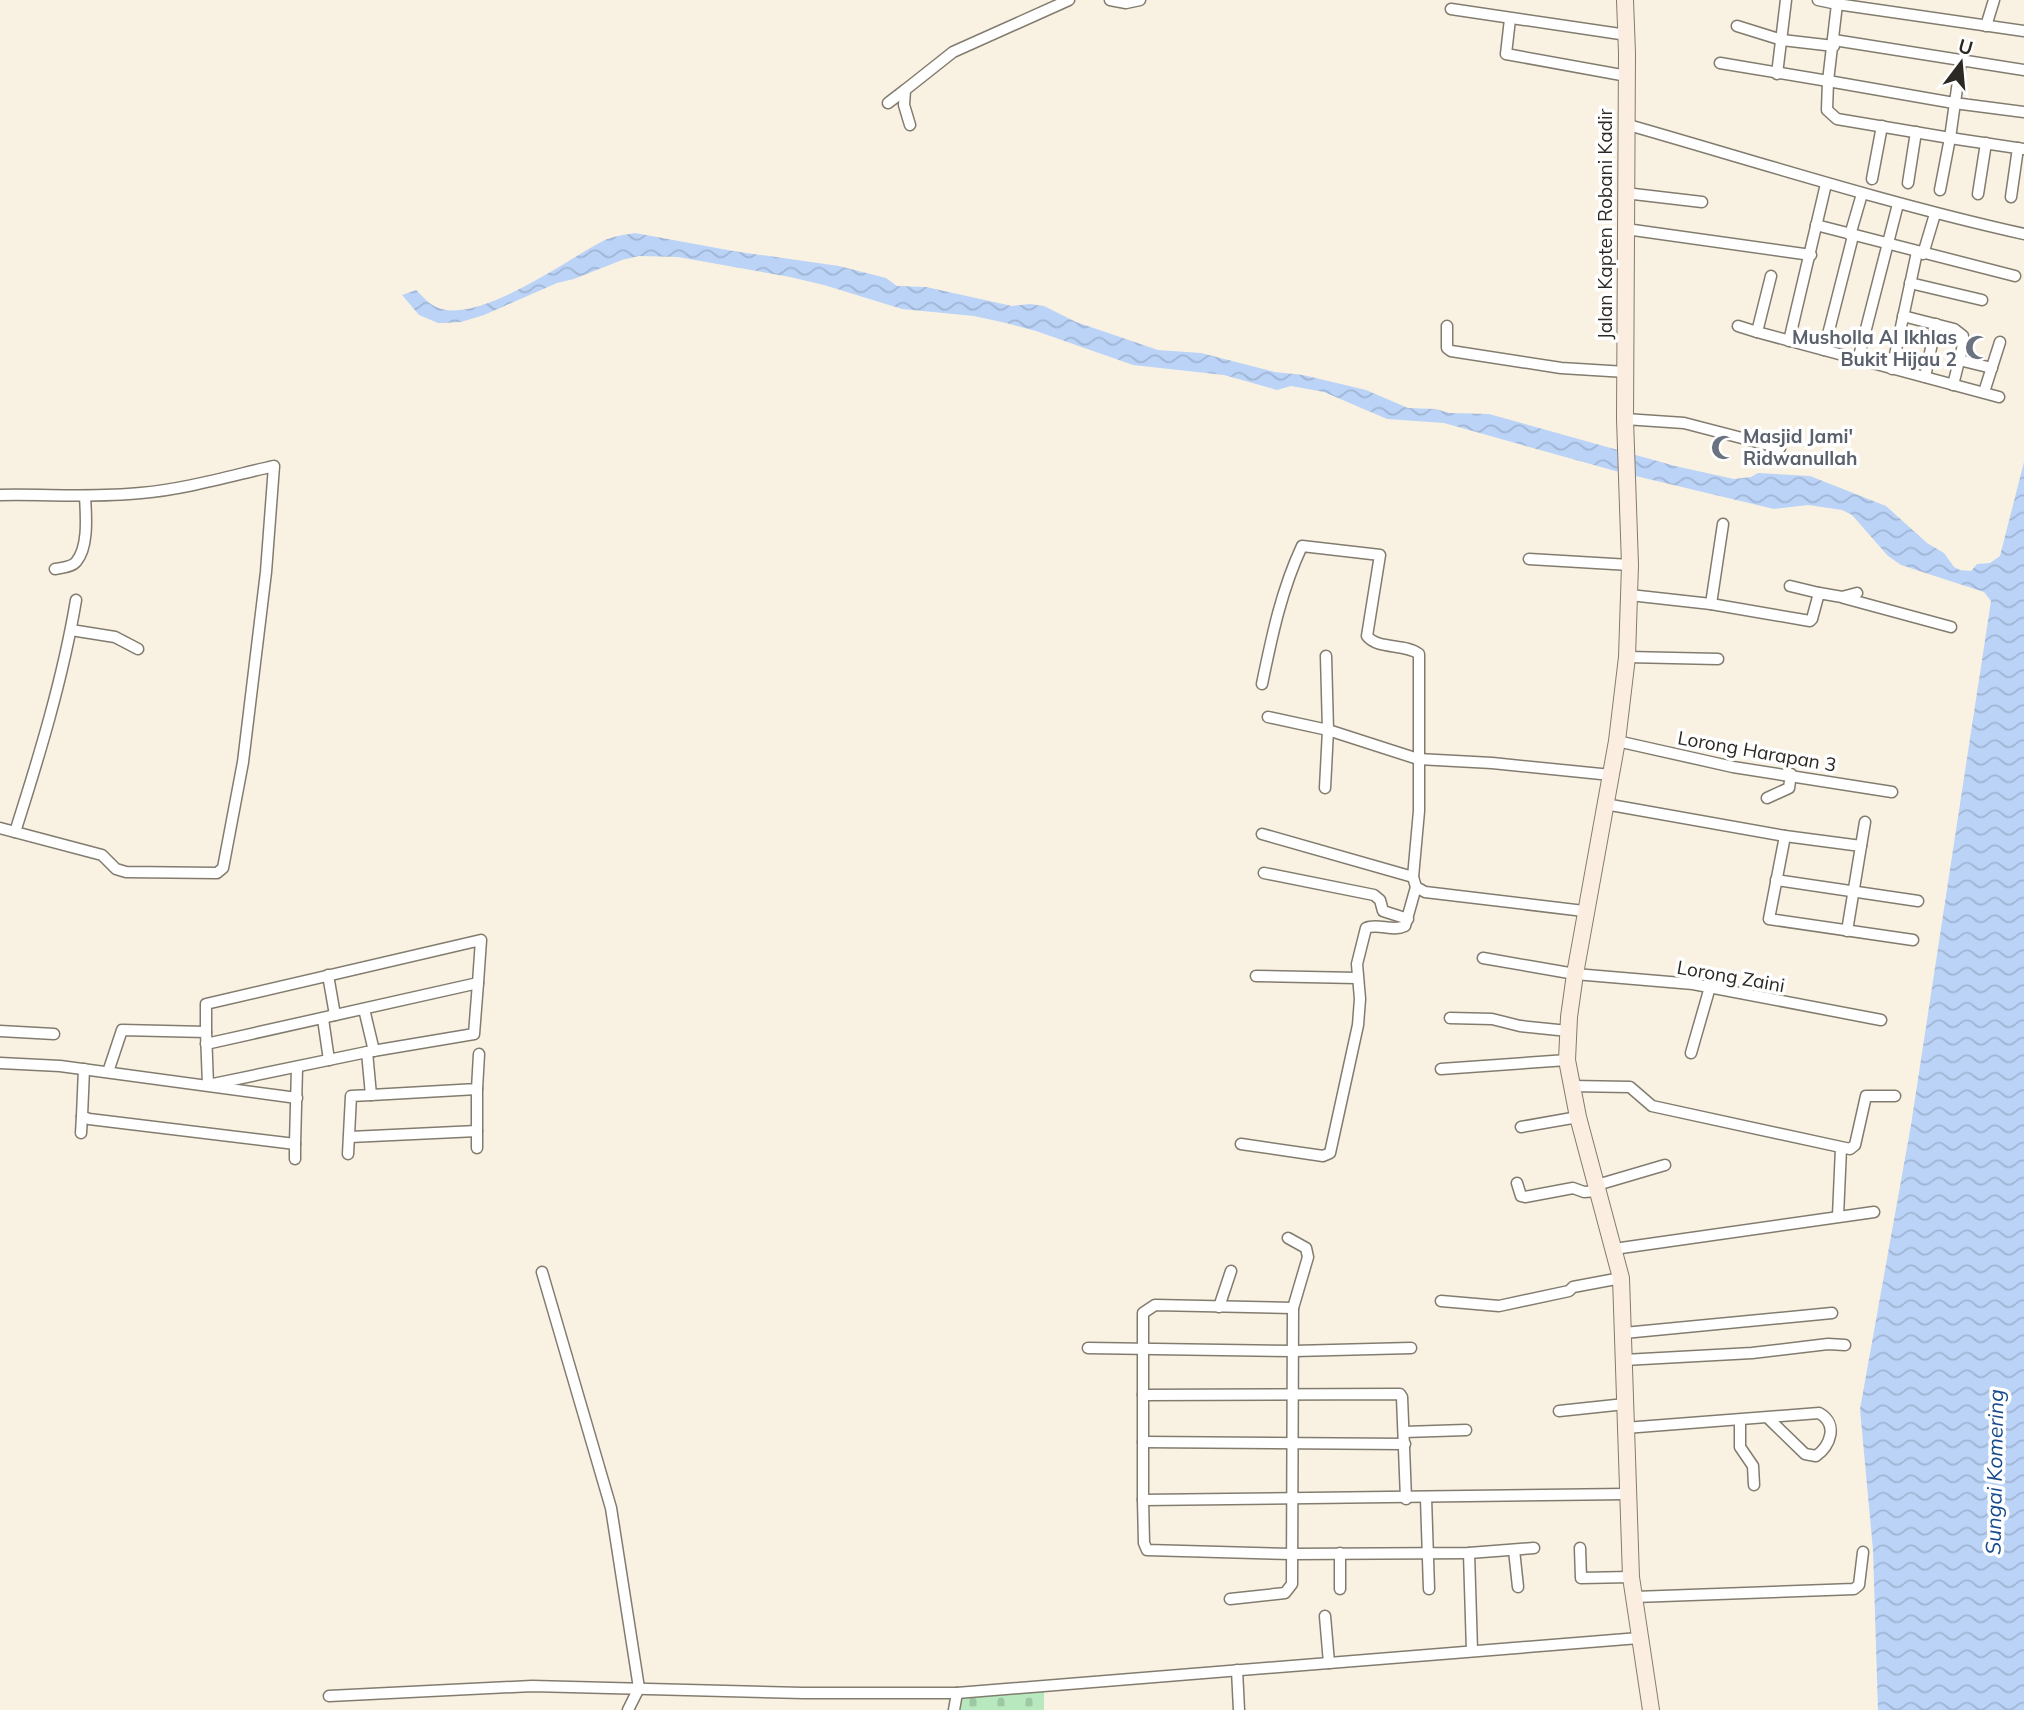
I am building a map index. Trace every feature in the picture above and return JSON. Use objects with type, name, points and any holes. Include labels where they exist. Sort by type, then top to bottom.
[{"type":"main road","name":"Jalan Kapten Robani Kadir","points":[[1625,0],[1625,419],[1630,565],[1628,657],[1617,741],[1584,911],[1568,1031],[1567,1060],[1578,1117],[1621,1278],[1626,1494],[1631,1577],[1651,1710]]},
{"type":"street","points":[[888,103],[953,52],[1069,0]]},
{"type":"street","points":[[1110,0],[1126,3],[1140,0]]},
{"type":"street","points":[[1777,74],[1786,0]]},
{"type":"street","points":[[1818,0],[2024,31]]},
{"type":"street","points":[[1986,26],[1994,0]]},
{"type":"street","points":[[1837,2],[1826,107],[1830,114],[1837,119],[2021,148],[2011,197]]},
{"type":"street","points":[[1451,9],[1627,35]]},
{"type":"street","points":[[1510,19],[1506,54],[1627,76]]},
{"type":"street","points":[[1737,26],[1782,40],[1834,43],[2024,70]]},
{"type":"street","points":[[1940,190],[1961,60]]},
{"type":"street","points":[[1720,63],[1954,103],[2024,112]]},
{"type":"street","points":[[905,90],[904,105],[910,125]]},
{"type":"street","points":[[1625,124],[1861,194],[2024,234]]},
{"type":"street","points":[[1872,179],[1882,127]]},
{"type":"street","points":[[1908,183],[1916,132]]},
{"type":"street","points":[[1978,194],[1986,143]]},
{"type":"street","points":[[1789,341],[1826,184]]},
{"type":"street","points":[[1625,193],[1702,202]]},
{"type":"street","points":[[1824,350],[1861,194]]},
{"type":"street","points":[[1858,360],[1898,204]]},
{"type":"street","points":[[1892,369],[1910,283],[1935,214]]},
{"type":"street","points":[[1816,225],[2015,276]]},
{"type":"street","points":[[1626,229],[1811,254]]},
{"type":"street","points":[[1757,332],[1771,276]]},
{"type":"street","points":[[1910,283],[1982,300]]},
{"type":"street","points":[[1903,316],[1958,331],[1963,336],[1964,343],[1953,385]]},
{"type":"street","points":[[1925,377],[1936,324]]},
{"type":"street","points":[[1447,326],[1447,348],[1451,351],[1561,368],[1626,372]]},
{"type":"street","points":[[1738,326],[1999,397]]},
{"type":"street","points":[[1985,389],[2000,342]]},
{"type":"street","points":[[1959,360],[1992,368]]},
{"type":"street","points":[[1625,419],[1684,423],[1780,448]]},
{"type":"street","points":[[0,495],[85,496],[165,490],[274,466],[264,597],[243,762],[225,864],[221,871],[126,872],[116,869],[102,855],[0,828]]},
{"type":"street","points":[[55,569],[72,565],[78,560],[86,529],[85,496]]},
{"type":"street","points":[[1711,604],[1723,524]]},
{"type":"street","points":[[1241,1144],[1323,1156],[1330,1153],[1358,1025],[1360,999],[1357,961],[1367,926],[1403,928],[1408,919],[1415,882],[1418,822],[1419,653],[1371,642],[1367,636],[1380,555],[1302,546],[1289,573],[1276,614],[1262,684]]},
{"type":"street","points":[[1529,559],[1630,565]]},
{"type":"street","points":[[1790,586],[1842,597],[1951,627]]},
{"type":"street","points":[[1630,595],[1711,604],[1810,621],[1819,593]]},
{"type":"street","points":[[1842,597],[1857,593]]},
{"type":"street","points":[[15,832],[31,783],[71,630],[76,600]]},
{"type":"street","points":[[71,630],[115,637],[138,649]]},
{"type":"street","points":[[1325,788],[1328,730],[1326,656]]},
{"type":"street","points":[[1628,657],[1718,659]]},
{"type":"street","points":[[1268,717],[1328,730],[1418,759],[1611,775]]},
{"type":"street","name":"Lorong Harapan 3","points":[[1617,741],[1733,767],[1892,792]]},
{"type":"street","points":[[1767,798],[1789,788],[1791,775]]},
{"type":"street","points":[[1605,804],[1785,836],[1861,846]]},
{"type":"street","points":[[1847,931],[1865,822]]},
{"type":"street","points":[[1262,834],[1415,882],[1425,892],[1584,911]]},
{"type":"street","points":[[1785,836],[1769,919],[1913,940]]},
{"type":"street","points":[[1264,873],[1374,895],[1380,900],[1383,911],[1408,919]]},
{"type":"street","points":[[1776,880],[1918,901]]},
{"type":"street","points":[[481,940],[474,1034],[208,1085],[206,1004],[481,940]]},
{"type":"street","name":"Lorong Zaini","points":[[1483,958],[1575,974],[1710,987],[1881,1020]]},
{"type":"street","points":[[328,975],[335,1015]]},
{"type":"street","points":[[1256,976],[1357,978]]},
{"type":"street","points":[[206,1045],[478,983]]},
{"type":"street","points":[[1691,1053],[1710,987]]},
{"type":"street","points":[[364,1009],[370,1052],[371,1095]]},
{"type":"street","points":[[1450,1018],[1492,1019],[1520,1026],[1568,1031]]},
{"type":"street","points":[[323,1019],[329,1060]]},
{"type":"street","points":[[108,1072],[122,1030],[206,1032]]},
{"type":"street","points":[[0,1031],[54,1034]]},
{"type":"street","points":[[477,1148],[479,1054]]},
{"type":"street","points":[[1441,1069],[1567,1060]]},
{"type":"street","points":[[0,1063],[84,1069],[297,1098]]},
{"type":"street","points":[[295,1159],[297,1068]]},
{"type":"street","points":[[81,1133],[84,1069]]},
{"type":"street","points":[[1571,1086],[1630,1087],[1652,1106],[1850,1149],[1854,1146],[1866,1096],[1895,1096]]},
{"type":"street","points":[[348,1154],[351,1096],[477,1089]]},
{"type":"street","points":[[82,1116],[295,1144]]},
{"type":"street","points":[[1521,1126],[1578,1117]]},
{"type":"street","points":[[349,1137],[477,1131]]},
{"type":"street","points":[[1838,1216],[1841,1148]]},
{"type":"street","points":[[1517,1183],[1521,1196],[1525,1197],[1570,1189],[1584,1192],[1665,1165]]},
{"type":"street","points":[[1614,1250],[1874,1212]]},
{"type":"street","points":[[1230,1599],[1287,1591],[1292,1584],[1293,1308],[1308,1257],[1306,1248],[1288,1238]]},
{"type":"street","points":[[1219,1307],[1231,1270]]},
{"type":"street","points":[[542,1272],[611,1508],[639,1688],[628,1710]]},
{"type":"street","points":[[1441,1301],[1499,1306],[1621,1278]]},
{"type":"street","points":[[1293,1308],[1155,1305],[1143,1313],[1145,1548],[1152,1552],[1293,1554],[1469,1553],[1534,1548]]},
{"type":"street","points":[[1623,1333],[1832,1313]]},
{"type":"street","points":[[1624,1360],[1752,1353],[1828,1344],[1845,1345]]},
{"type":"street","points":[[1088,1348],[1294,1351],[1411,1348]]},
{"type":"street","points":[[1143,1395],[1400,1394],[1405,1444],[1406,1499]]},
{"type":"street","points":[[1559,1411],[1625,1404]]},
{"type":"street","points":[[1625,1428],[1821,1414],[1829,1422],[1831,1429],[1828,1444],[1816,1456],[1805,1454],[1769,1419]]},
{"type":"street","points":[[1740,1420],[1740,1447],[1753,1466],[1754,1485]]},
{"type":"street","points":[[1404,1432],[1466,1430]]},
{"type":"street","points":[[1143,1442],[1405,1444]]},
{"type":"street","points":[[1143,1500],[1406,1499],[1626,1494]]},
{"type":"street","points":[[1426,1498],[1429,1589]]},
{"type":"street","points":[[1580,1548],[1581,1578],[1631,1577]]},
{"type":"street","points":[[1514,1550],[1518,1587]]},
{"type":"street","points":[[1634,1597],[1854,1589],[1860,1585],[1863,1552]]},
{"type":"street","points":[[1340,1553],[1340,1589]]},
{"type":"street","points":[[1469,1553],[1472,1651]]},
{"type":"street","points":[[1325,1616],[1329,1663]]},
{"type":"street","points":[[329,1696],[532,1686],[803,1693],[957,1693],[1639,1639]]},
{"type":"street","points":[[1237,1670],[1239,1710]]},
{"type":"street","points":[[954,1710],[957,1693]]},
{"type":"green space","points":[[1044,1688],[1044,1710],[958,1710],[961,1695]]},
{"type":"water","name":"Sungai Komering","points":[[635,233],[733,251],[839,266],[886,278],[897,286],[926,287],[1012,306],[1044,306],[1076,322],[1158,350],[1201,353],[1275,372],[1303,375],[1366,390],[1408,408],[1489,414],[1675,466],[1734,479],[1751,477],[1758,473],[1810,476],[1886,506],[1927,543],[1944,553],[1954,567],[1960,570],[1971,571],[1977,564],[1990,563],[2000,556],[2024,462],[2024,1710],[1878,1710],[1873,1550],[1860,1409],[1911,1125],[1991,601],[1984,592],[1901,565],[1888,556],[1852,515],[1842,510],[1808,505],[1774,509],[1619,472],[1444,423],[1387,419],[1324,392],[1291,386],[1277,390],[1224,375],[1133,365],[1006,323],[974,316],[902,309],[790,277],[678,257],[639,256],[557,283],[484,315],[461,322],[445,323],[419,315],[402,295],[416,290],[436,307],[453,310],[474,307],[521,288],[603,241]]},
{"type":"place","name":"Musholla Al Ikhlas Bukit Hijau 2","points":[[1977,348]]},
{"type":"place","name":"Masjid Jami' Ridwanullah","points":[[1723,447]]}]
